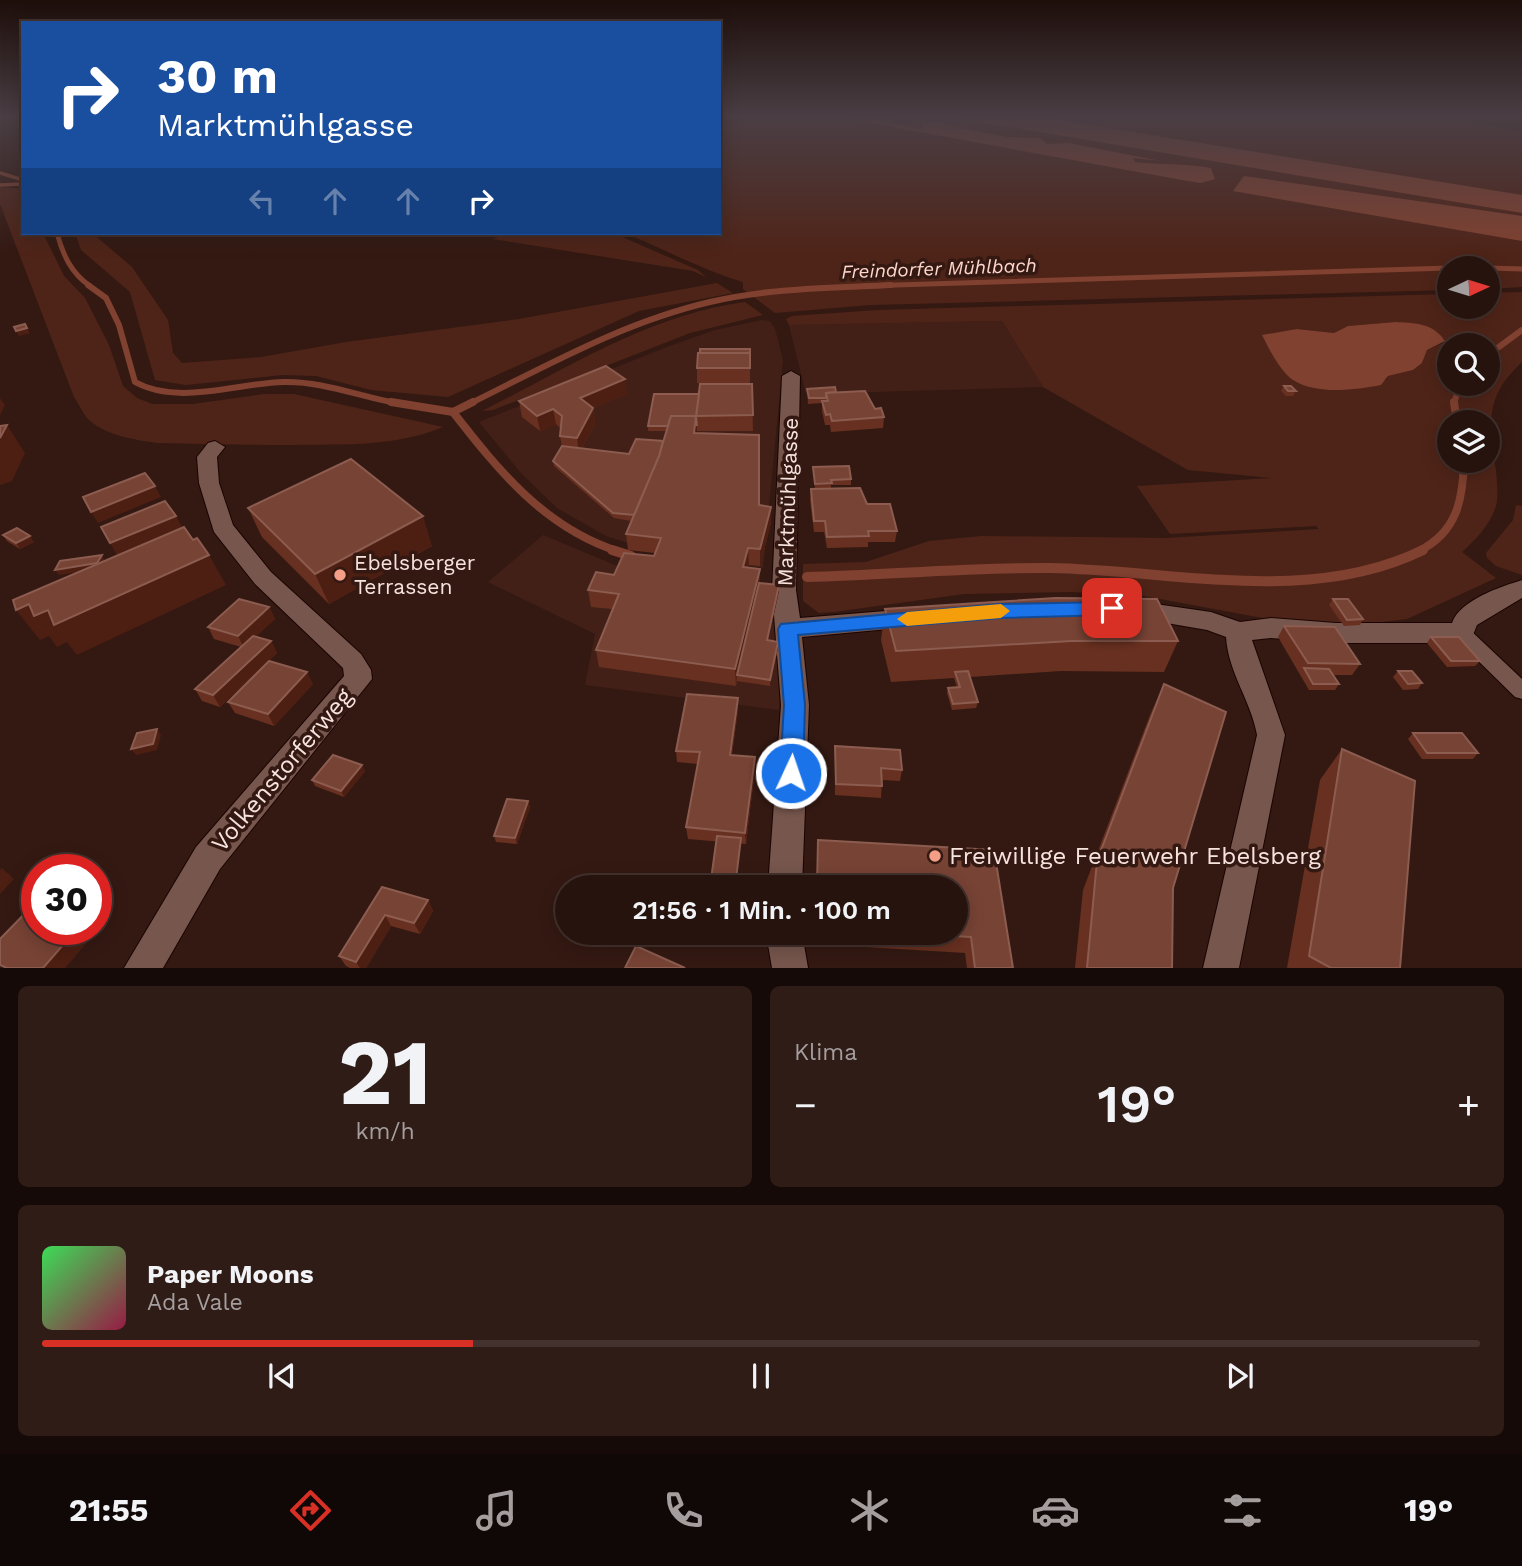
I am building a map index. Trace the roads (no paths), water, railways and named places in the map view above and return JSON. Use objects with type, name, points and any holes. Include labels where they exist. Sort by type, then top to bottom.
[{"type":"street","name":"Marktmühlgasse","points":[[786,875],[795,705],[784,590],[791,376]]},
{"type":"street","name":"Volkenstorferweg","points":[[142,968],[208,858],[358,679],[358,670],[352,661],[263,578],[222,527],[209,483],[207,457],[215,447]]},
{"type":"street","points":[[1112,608],[1185,615],[1211,621],[1238,632],[1271,628],[1336,633],[1462,633],[1465,620],[1479,609],[1522,589]]},
{"type":"street","points":[[788,629],[934,616]]},
{"type":"street","points":[[1221,968],[1270,735],[1269,717],[1238,649],[1238,632]]},
{"type":"street","points":[[786,945],[790,968]]},
{"type":"lane","points":[[1462,633],[1504,670],[1522,692]]},
{"type":"waterway","name":"Freindorfer Mühlbach","points":[[0,173],[21,179]]},
{"type":"waterway","points":[[0,185],[21,184]]},
{"type":"waterway","name":"Freindorfer Mühlbach","points":[[58,235],[69,263],[90,286]]},
{"type":"waterway","name":"Freindorfer Mühlbach","points":[[880,285],[1437,268]]},
{"type":"waterway","name":"Freindorfer Mühlbach","points":[[1500,268],[1522,269]]},
{"type":"waterway","name":"Freindorfer Mühlbach","points":[[88,285],[106,298],[119,325],[135,382],[152,389],[189,393],[266,383],[299,382],[397,403]]},
{"type":"waterway","name":"Freindorfer Mühlbach","points":[[453,412],[587,346],[678,311],[754,294],[880,285]]},
{"type":"waterway","name":"Freindorfer Mühlbach","points":[[863,286],[880,285]]},
{"type":"waterway","name":"Freindorfer Mühlbach","points":[[880,285],[891,285]]},
{"type":"waterway","name":"Freindorfer Mühlbach","points":[[1500,346],[1522,330]]},
{"type":"waterway","name":"Freindorfer Mühlbach","points":[[1454,403],[1456,396]]},
{"type":"waterway","name":"Freindorfer Mühlbach","points":[[391,402],[397,403]]},
{"type":"waterway","name":"Freindorfer Mühlbach","points":[[397,403],[453,412]]},
{"type":"waterway","name":"Freindorfer Mühlbach","points":[[397,403],[402,404]]},
{"type":"waterway","name":"Freindorfer Mühlbach","points":[[1454,403],[1455,410]]},
{"type":"waterway","name":"Freindorfer Mühlbach","points":[[453,412],[506,476],[545,512],[591,541],[617,551]]},
{"type":"waterway","name":"Freindorfer Mühlbach","points":[[1419,551],[1432,543],[1450,524],[1459,501],[1463,473]]},
{"type":"waterway","name":"Freindorfer Mühlbach","points":[[612,550],[631,556]]},
{"type":"waterway","name":"Freindorfer Mühlbach","points":[[807,577],[1051,568],[1240,581],[1287,581],[1334,577],[1379,567],[1423,550]]},
{"type":"place","name":"Ebelsberger Terrassen","points":[[340,575]]},
{"type":"place","name":"Freiwillige Feuerwehr Ebelsberg","points":[[935,856]]}]
